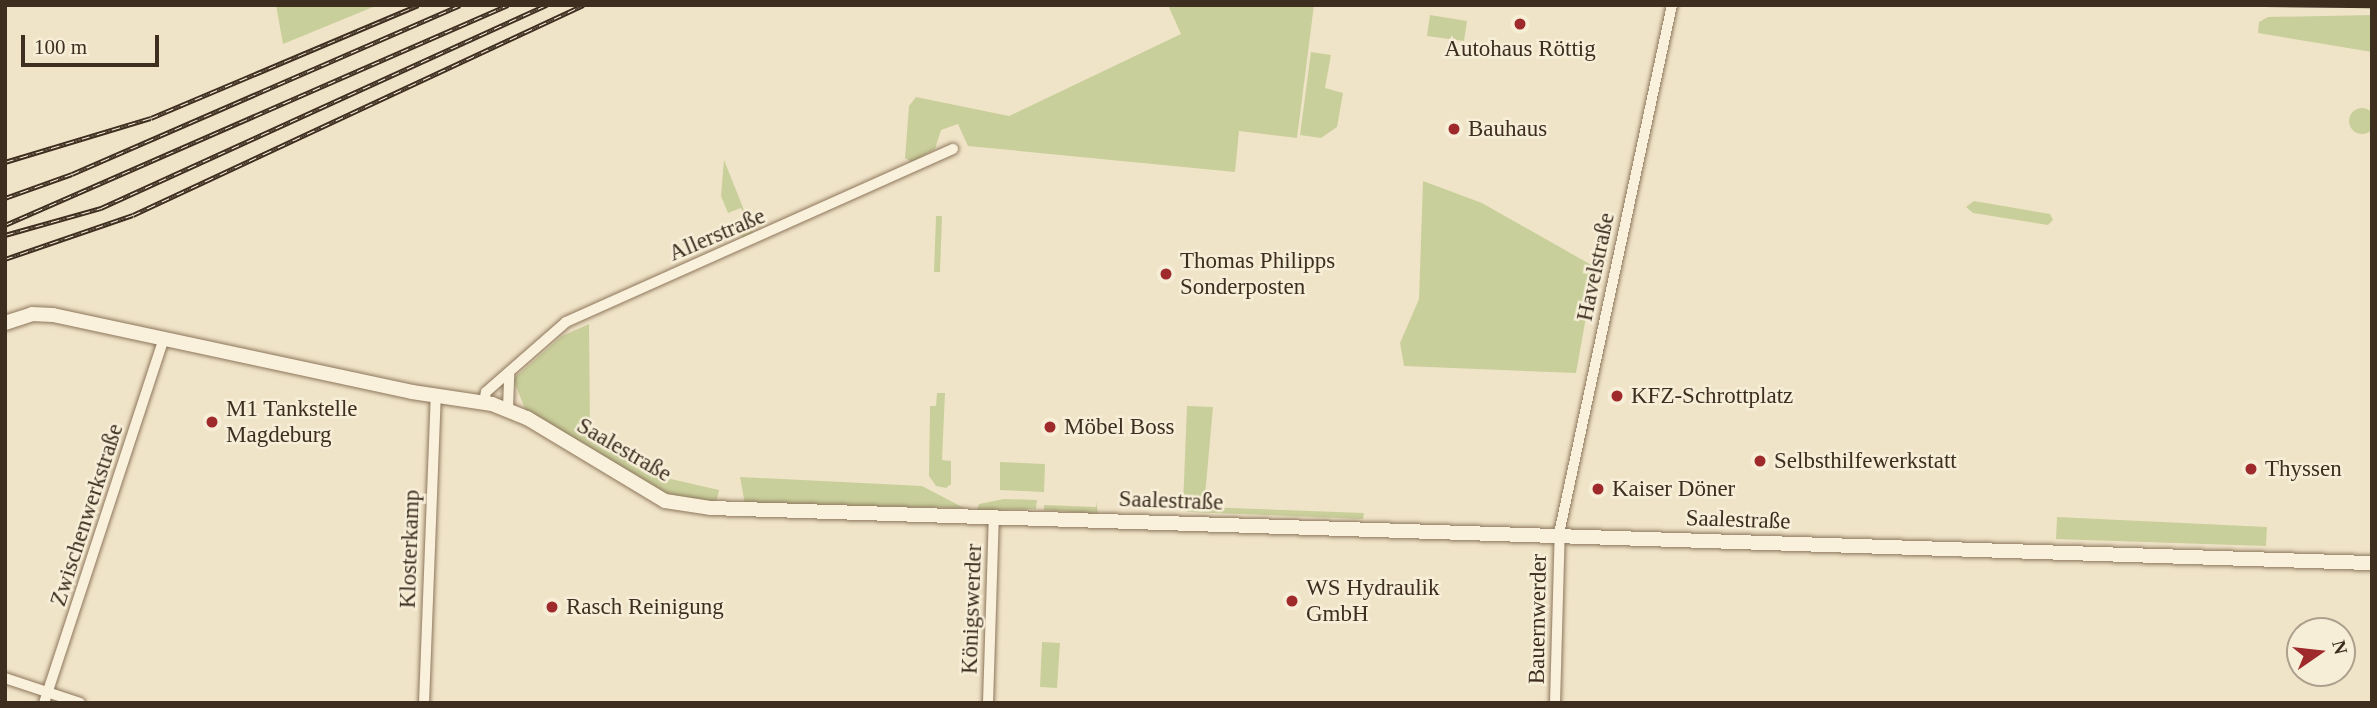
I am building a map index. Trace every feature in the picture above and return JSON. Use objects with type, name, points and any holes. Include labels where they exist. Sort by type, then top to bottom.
[{"type":"main road","name":"Saalestraße","points":[[5,323],[44,313],[436,396],[484,402],[508,410],[665,501],[711,508],[2372,563]]},
{"type":"street","name":"Havelstraße","points":[[1559,537],[1672,5]]},
{"type":"street","name":"Allerstraße","points":[[484,402],[486,392],[571,319],[953,149]]},
{"type":"street","name":"Zwischenwerkstraße","points":[[44,703],[164,339]]},
{"type":"street","points":[[508,410],[509,373]]},
{"type":"street","name":"Klosterkamp","points":[[424,703],[436,396]]},
{"type":"street","name":"Königswerder","points":[[988,703],[994,517]]},
{"type":"street","name":"Bauernwerder","points":[[1555,703],[1559,537]]},
{"type":"street","points":[[5,678],[80,703]]},
{"type":"green space","points":[[276,5],[378,5],[283,44]]},
{"type":"green space","points":[[1168,5],[1314,5],[1297,138],[1239,131],[1235,172],[968,146],[958,124],[941,130],[935,149],[912,162],[905,158],[909,106],[916,97],[1009,116],[1181,34]]},
{"type":"green space","points":[[1430,15],[1467,21],[1464,41],[1427,36]]},
{"type":"green space","points":[[2372,15],[2372,52],[2258,33],[2259,22],[2268,17]]},
{"type":"green space","points":[[1311,52],[1331,55],[1325,88],[1343,93],[1337,127],[1321,138],[1300,135]]},
{"type":"green space","points":[[2362,108],[2371,112],[2375,121],[2371,130],[2362,134],[2353,130],[2349,121],[2353,112]]},
{"type":"green space","points":[[724,160],[754,235],[743,238],[735,226],[746,221],[741,208],[728,213],[721,196]]},
{"type":"green space","points":[[1423,181],[1482,203],[1595,267],[1576,373],[1404,366],[1400,343],[1419,299]]},
{"type":"green space","points":[[1974,201],[2050,214],[2053,220],[2048,225],[1973,213],[1966,207]]},
{"type":"green space","points":[[936,216],[942,216],[940,272],[934,272]]},
{"type":"green space","points":[[589,324],[590,429],[671,479],[719,490],[716,503],[665,495],[526,411],[513,379],[562,336]]},
{"type":"green space","points":[[937,393],[945,393],[942,460],[951,461],[951,484],[946,488],[936,486],[929,476],[930,406],[936,406]]},
{"type":"green space","points":[[1187,406],[1213,407],[1204,507],[1364,513],[1363,519],[1188,512],[1183,505]]},
{"type":"green space","points":[[1000,462],[1045,464],[1044,492],[1000,490]]},
{"type":"green space","points":[[740,477],[922,486],[964,508],[745,504]]},
{"type":"green space","points":[[1004,499],[1037,500],[1036,509],[977,510],[979,504]]},
{"type":"green space","points":[[1096,501],[1098,514],[1044,510],[1044,505],[1096,507]]},
{"type":"green space","points":[[2057,517],[2267,527],[2266,546],[2056,539]]},
{"type":"green space","points":[[1042,642],[1060,643],[1057,688],[1040,687]]},
{"type":"tram line","points":[[2168,5],[2372,7]]},
{"type":"railway","points":[[5,162],[151,118],[418,5]]},
{"type":"railway","points":[[5,198],[72,174],[460,5]]},
{"type":"railway","points":[[5,225],[508,5]]},
{"type":"railway","points":[[5,235],[101,208],[547,5]]},
{"type":"railway","points":[[5,259],[133,215],[583,5]]},
{"type":"place","name":"Autohaus Röttig","points":[[1520,24]]},
{"type":"place","name":"Bauhaus","points":[[1454,129]]},
{"type":"place","name":"Thomas Philipps Sonderposten","points":[[1166,274]]},
{"type":"place","name":"KFZ-Schrottplatz","points":[[1617,396]]},
{"type":"place","name":"M1 Tankstelle Magdeburg","points":[[212,422]]},
{"type":"place","name":"Möbel Boss","points":[[1050,427]]},
{"type":"place","name":"Selbsthilfewerkstatt","points":[[1760,461]]},
{"type":"place","name":"Thyssen","points":[[2251,469]]},
{"type":"place","name":"Kaiser Döner","points":[[1598,489]]},
{"type":"place","name":"WS Hydraulik GmbH","points":[[1292,601]]},
{"type":"place","name":"Rasch Reinigung","points":[[552,607]]}]
